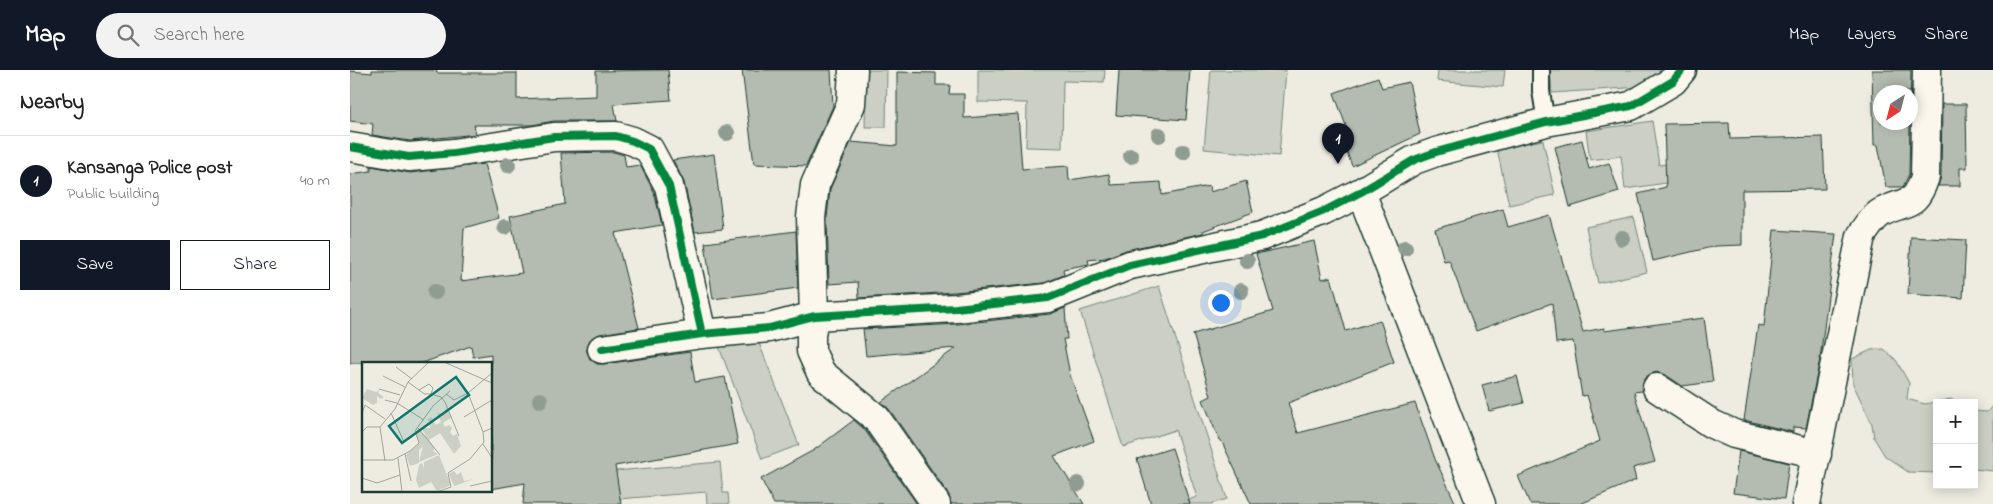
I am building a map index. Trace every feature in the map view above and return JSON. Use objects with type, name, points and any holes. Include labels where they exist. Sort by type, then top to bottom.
[{"type":"street","points":[[853,70],[851,104],[815,185],[811,217],[814,316],[811,351],[821,373],[876,418],[936,504]]},
{"type":"street","points":[[602,349],[702,334],[768,328],[814,316],[956,308],[1048,298],[1130,265],[1262,236],[1324,210],[1361,192],[1414,160],[1436,152],[1546,122],[1631,106],[1673,82],[1682,70]]},
{"type":"street","points":[[1806,504],[1861,236],[1881,213],[1908,204],[1920,194],[1926,178],[1927,70]]},
{"type":"street","points":[[350,147],[409,157],[554,137],[616,136],[633,141],[649,149],[669,186],[702,334]]},
{"type":"street","points":[[1361,192],[1481,504]]},
{"type":"street","points":[[1657,388],[1712,424],[1734,434],[1817,454]]},
{"type":"lane","points":[[1541,70],[1541,91],[1546,122]]},
{"type":"shaded area","points":[[866,70],[887,70],[886,127],[865,127]]},
{"type":"shaded area","points":[[978,70],[1105,70],[1104,82],[1063,81],[1062,148],[1026,147],[1027,103],[978,102]]},
{"type":"shaded area","points":[[1211,70],[1286,70],[1279,156],[1204,149]]},
{"type":"shaded area","points":[[1438,70],[1505,70],[1503,87],[1437,81]]},
{"type":"shaded area","points":[[1550,70],[1669,70],[1642,87],[1552,93]]},
{"type":"shaded area","points":[[1652,121],[1659,165],[1685,162],[1687,180],[1625,189],[1621,156],[1590,160],[1586,131]]},
{"type":"shaded area","points":[[1543,140],[1555,195],[1509,205],[1497,149]]},
{"type":"shaded area","points":[[1634,217],[1647,272],[1598,283],[1586,227]]},
{"type":"shaded area","points":[[1159,286],[1227,499],[1211,504],[1176,504],[1197,497],[1175,430],[1123,447],[1080,311]]},
{"type":"shaded area","points":[[755,333],[799,445],[762,459],[719,347]]},
{"type":"shaded area","points":[[1884,349],[1896,360],[1909,383],[1907,399],[1925,404],[1933,402],[1933,473],[1908,472],[1885,456],[1874,438],[1872,424],[1853,384],[1852,359],[1871,350]]},
{"type":"shaded area","points":[[1993,405],[1993,471],[1978,469],[1978,411],[1987,412]]},
{"type":"shaded area","points":[[720,462],[723,493],[728,493],[729,504],[707,504],[706,492],[605,500],[603,472]]},
{"type":"building","points":[[372,70],[436,70],[437,73],[517,73],[517,99],[596,96],[596,71],[668,70],[671,100],[614,104],[617,121],[554,121],[532,125],[474,125],[476,134],[410,141],[372,135],[373,124],[350,121],[350,71],[372,73]]},
{"type":"building","points":[[742,70],[831,70],[833,106],[806,166],[754,164]]},
{"type":"building","points":[[1119,70],[1190,70],[1186,120],[1116,115]]},
{"type":"building","points":[[1872,70],[1911,70],[1911,85],[1873,85],[1873,108]]},
{"type":"building","points":[[897,72],[936,73],[936,85],[950,85],[949,94],[964,94],[964,118],[1018,114],[1022,169],[1068,166],[1069,180],[1109,174],[1111,185],[1161,182],[1162,195],[1209,186],[1210,192],[1246,181],[1253,212],[1203,231],[1203,233],[1126,250],[1105,258],[1088,260],[1089,264],[1063,269],[1064,275],[1044,283],[955,292],[859,298],[858,282],[829,284],[827,218],[830,189],[851,142],[897,146]]},
{"type":"building","points":[[1378,77],[1382,88],[1409,82],[1420,134],[1352,166],[1342,139],[1350,137],[1334,93]]},
{"type":"building","points":[[1942,104],[1966,104],[1967,168],[1960,168],[1960,186],[1938,186],[1941,177]]},
{"type":"building","points":[[1729,123],[1730,139],[1823,137],[1825,189],[1742,190],[1742,245],[1716,246],[1653,261],[1638,194],[1666,187],[1664,124]]},
{"type":"building","points":[[1874,130],[1910,130],[1909,174],[1903,187],[1886,187],[1878,145],[1874,145]]},
{"type":"building","points":[[1582,140],[1589,169],[1609,163],[1619,192],[1570,207],[1555,147]]},
{"type":"building","points":[[614,152],[624,155],[626,167],[640,165],[654,192],[662,225],[615,233],[639,328],[600,334],[593,337],[587,344],[587,352],[590,359],[597,364],[604,364],[690,352],[695,382],[725,377],[738,444],[615,466],[621,504],[523,504],[525,483],[492,489],[491,354],[473,357],[471,346],[425,362],[350,363],[350,174],[371,171],[371,166],[410,173],[484,164],[499,218],[464,228],[461,281],[522,273],[510,216],[565,204],[561,153]]},
{"type":"building","points":[[714,154],[723,229],[695,232],[684,182],[673,160]]},
{"type":"building","points":[[1503,209],[1508,227],[1549,215],[1583,332],[1604,328],[1604,331],[1704,318],[1713,382],[1682,386],[1666,375],[1657,372],[1650,374],[1644,379],[1642,391],[1634,392],[1655,462],[1633,468],[1636,480],[1580,504],[1530,504],[1518,476],[1600,441],[1587,395],[1582,396],[1573,341],[1556,343],[1552,303],[1476,331],[1449,260],[1444,261],[1435,229]]},
{"type":"building","points":[[1774,230],[1836,234],[1820,359],[1806,428],[1793,427],[1793,432],[1744,420],[1758,325],[1764,326]]},
{"type":"building","points":[[796,231],[798,288],[713,299],[705,243]]},
{"type":"building","points":[[1911,237],[1966,240],[1963,298],[1908,294]]},
{"type":"building","points":[[1314,241],[1322,279],[1331,277],[1346,331],[1380,320],[1394,362],[1288,403],[1298,433],[1415,403],[1435,459],[1456,504],[1251,504],[1221,440],[1219,440],[1203,400],[1211,396],[1193,334],[1273,311],[1256,254]]},
{"type":"building","points":[[1065,308],[1067,339],[1063,339],[1070,375],[1094,441],[1054,456],[1084,504],[951,504],[949,495],[889,409],[881,402],[956,348],[866,356],[863,329],[958,324],[1050,314]]},
{"type":"building","points":[[1517,376],[1524,403],[1489,411],[1482,385]]},
{"type":"building","points":[[854,420],[864,429],[917,504],[774,504],[761,479],[814,450]]},
{"type":"building","points":[[1172,448],[1190,504],[1151,504],[1137,459]]},
{"type":"building","points":[[1739,451],[1789,463],[1784,499],[1733,493]]},
{"type":"cycle path","points":[[602,349],[702,334],[769,328],[814,316],[956,308],[1048,298],[1130,265],[1262,236],[1324,211],[1361,192],[1414,160],[1436,152],[1546,122],[1631,106],[1673,81],[1682,70]]},
{"type":"cycle path","points":[[350,147],[409,157],[454,153],[554,137],[616,136],[633,141],[649,149],[669,186],[702,334]]},
{"type":"place","name":"Kansanga Police post","points":[[1338,164]]}]
